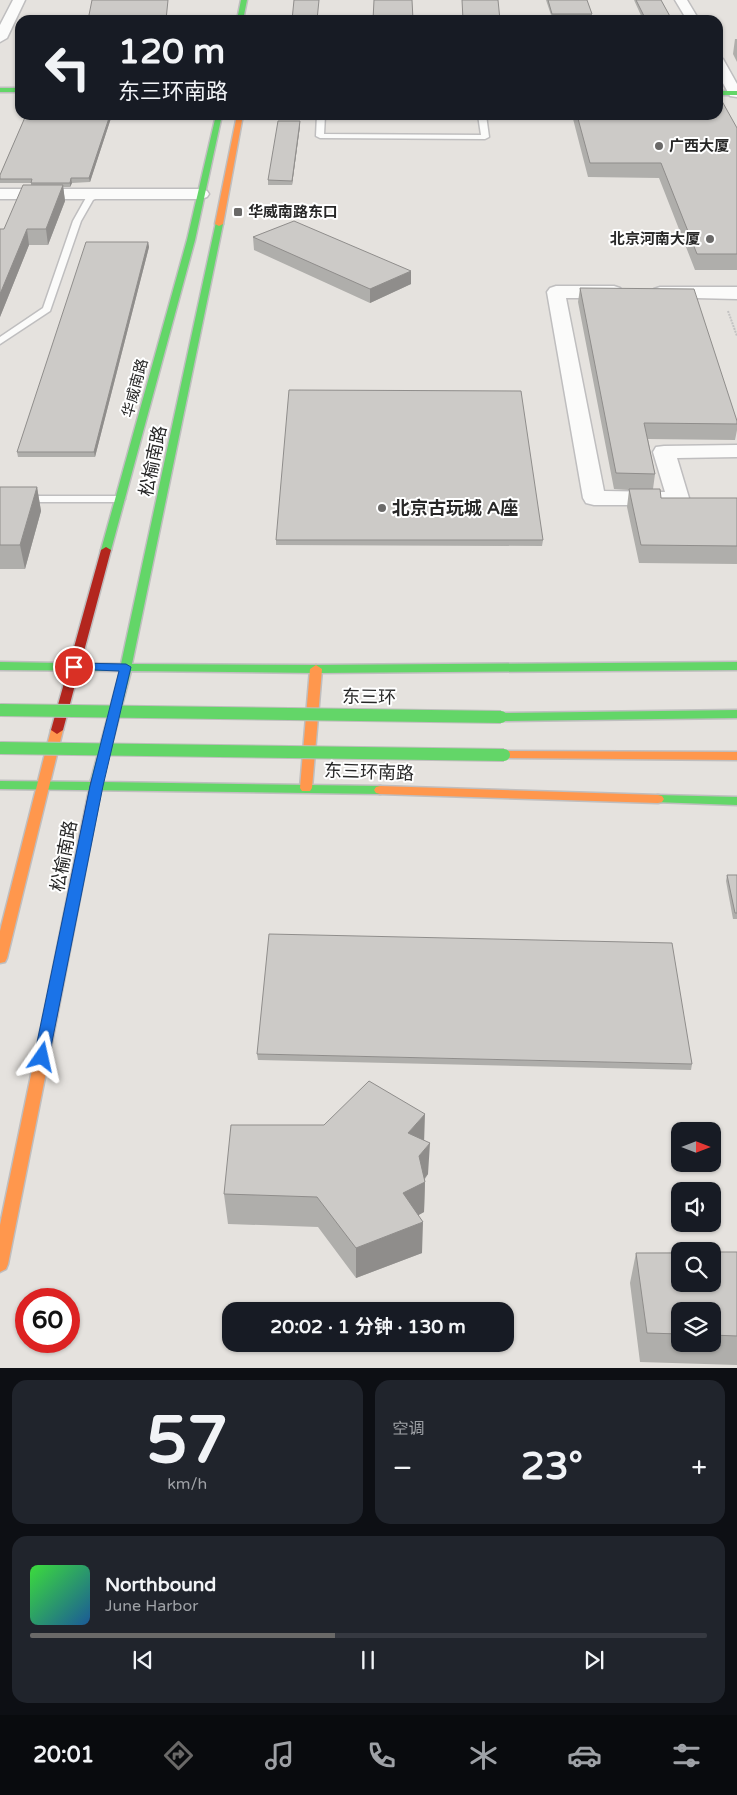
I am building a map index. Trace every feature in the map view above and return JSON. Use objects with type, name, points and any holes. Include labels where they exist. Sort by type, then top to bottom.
[{"type":"main road","points":[[241,15],[244,0]]},
{"type":"main road","points":[[0,90],[15,90]]},
{"type":"main road","points":[[723,93],[736,93]]},
{"type":"main road","name":"华威南路","points":[[74,667],[191,240],[218,120]]},
{"type":"main road","name":"松榆南路","points":[[0,1264],[96,786],[126,667],[190,369],[239,120]]},
{"type":"main road","points":[[0,666],[316,669],[737,666]]},
{"type":"main road","name":"松榆南路","points":[[0,958],[42,785],[74,667]]},
{"type":"main road","points":[[306,788],[316,669]]},
{"type":"main road","name":"东三环","points":[[0,710],[501,717],[737,714]]},
{"type":"main road","points":[[0,748],[737,756]]},
{"type":"main road","name":"东三环南路","points":[[0,785],[306,788],[737,801]]},
{"type":"street","points":[[0,38],[19,0]]},
{"type":"street","points":[[681,0],[690,15]]},
{"type":"street","points":[[723,71],[736,93]]},
{"type":"street","points":[[0,194],[201,194]]},
{"type":"street","points":[[737,293],[556,292],[594,498],[688,498],[664,452],[737,452]]},
{"type":"lane","points":[[321,120],[320,136],[485,137],[483,120]]},
{"type":"lane","points":[[0,341],[47,309],[77,221],[90,198],[101,194]]},
{"type":"lane","points":[[0,499],[120,499]]},
{"type":"building","points":[[92,0],[168,0],[166,15],[89,15]]},
{"type":"building","points":[[294,0],[319,0],[318,15],[292,15]]},
{"type":"building","points":[[374,0],[412,0],[413,15],[373,15]]},
{"type":"building","points":[[462,0],[498,0],[500,15],[463,15]]},
{"type":"building","points":[[548,0],[587,0],[592,14],[552,14]]},
{"type":"building","points":[[636,0],[661,0],[669,15],[644,15]]},
{"type":"building","name":"广西大厦","points":[[723,103],[737,128],[737,254],[697,254],[661,163],[590,163],[578,120],[723,120]]},
{"type":"building","points":[[24,120],[108,120],[89,178],[71,178],[70,183],[31,183],[32,179],[0,179]]},
{"type":"building","points":[[278,121],[300,121],[292,181],[268,180]]},
{"type":"building","points":[[23,185],[63,185],[46,229],[27,229],[0,294],[0,229],[4,229]]},
{"type":"building","points":[[294,221],[411,271],[370,289],[253,237]]},
{"type":"building","points":[[86,242],[148,242],[94,452],[17,452]]},
{"type":"building","points":[[580,288],[694,289],[737,424],[644,423],[655,474],[616,473]]},
{"type":"building","points":[[289,390],[521,391],[543,540],[276,540]]},
{"type":"building","points":[[0,487],[37,487],[20,545],[0,545]]},
{"type":"building","points":[[629,489],[660,489],[661,498],[737,498],[737,546],[641,545]]},
{"type":"building","points":[[727,875],[737,875],[737,913],[735,913]]},
{"type":"building","points":[[269,934],[672,943],[692,1064],[257,1054]]},
{"type":"building","points":[[369,1081],[425,1114],[408,1133],[430,1143],[419,1156],[425,1182],[403,1193],[423,1222],[356,1248],[317,1197],[224,1194],[231,1125],[324,1125]]},
{"type":"building","points":[[721,1252],[737,1252],[737,1336],[721,1335],[721,1302],[671,1302],[671,1334],[647,1333],[636,1253],[671,1253],[671,1292],[721,1292]]},
{"type":"traffic: fast","points":[[241,15],[244,0]]},
{"type":"traffic: fast","points":[[0,90],[15,90]]},
{"type":"traffic: fast","points":[[723,93],[737,93]]},
{"type":"traffic: fast","points":[[106,550],[191,240],[218,120]]},
{"type":"traffic: fast","points":[[97,780],[132,644],[219,224]]},
{"type":"traffic: fast","points":[[0,666],[316,669],[737,666]]},
{"type":"traffic: fast","points":[[0,710],[501,717]]},
{"type":"traffic: fast","points":[[501,717],[737,714]]},
{"type":"traffic: fast","points":[[0,748],[504,755]]},
{"type":"traffic: fast","points":[[0,785],[380,790]]},
{"type":"traffic: fast","points":[[658,799],[737,801]]},
{"type":"traffic: slow","points":[[219,224],[239,120]]},
{"type":"traffic: slow","points":[[306,788],[316,669]]},
{"type":"traffic: slow","points":[[0,958],[57,730]]},
{"type":"traffic: slow","points":[[504,755],[737,756]]},
{"type":"traffic: slow","points":[[380,790],[658,799]]},
{"type":"traffic: slow","points":[[0,1264],[50,1017]]},
{"type":"traffic: jam","points":[[57,730],[106,550]]},
{"type":"traffic: jam","points":[[50,1017],[97,780]]},
{"type":"place","name":"广西大厦","points":[[659,146]]},
{"type":"place","name":"华威南路东口","points":[[238,212]]},
{"type":"place","name":"北京河南大厦","points":[[710,239]]},
{"type":"place","name":"北京古玩城 A座","points":[[382,508]]},
{"type":"route","points":[[42,1057],[96,786],[126,667],[74,667]]}]
